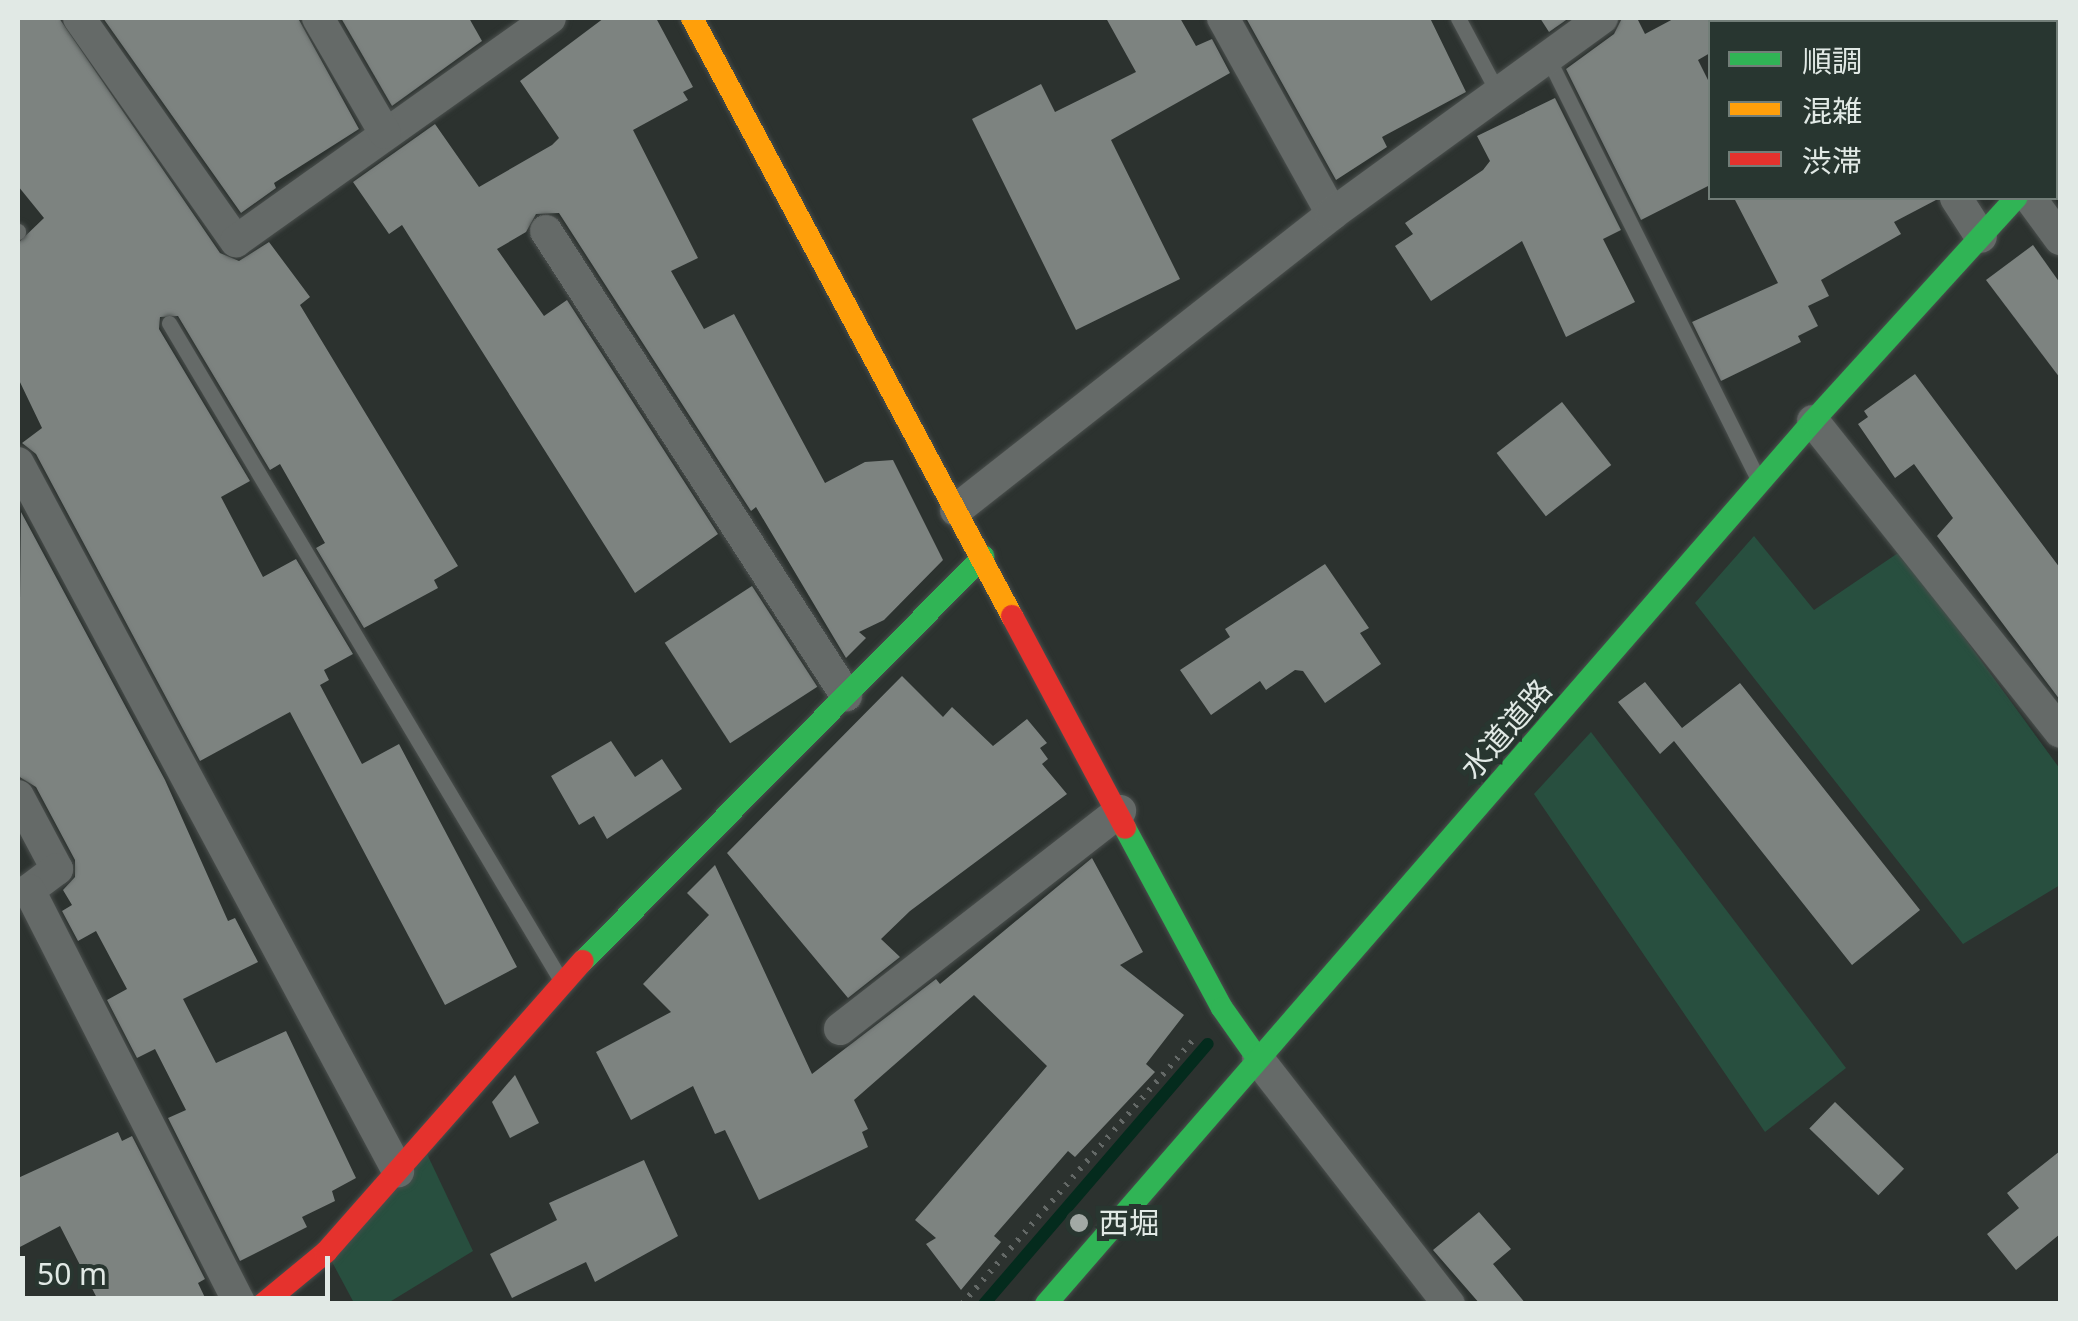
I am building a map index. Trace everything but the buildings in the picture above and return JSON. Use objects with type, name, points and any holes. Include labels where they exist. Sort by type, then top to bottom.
[{"type":"street","points":[[79,18],[236,241],[384,133],[504,30],[550,18]]},
{"type":"street","points":[[318,18],[384,133]]},
{"type":"street","points":[[692,18],[1222,1008],[1448,1304]]},
{"type":"street","points":[[1223,18],[1332,214]]},
{"type":"street","points":[[956,510],[1332,214],[1602,18]]},
{"type":"street","points":[[1957,200],[1981,236]]},
{"type":"street","name":"水道道路","points":[[1046,1304],[1813,421],[2014,200]]},
{"type":"street","points":[[2031,200],[2060,239]]},
{"type":"street","points":[[546,231],[846,695]]},
{"type":"street","points":[[1813,421],[2060,732]]},
{"type":"street","points":[[18,463],[398,1171]]},
{"type":"street","points":[[263,1304],[326,1252],[562,982],[983,557]]},
{"type":"street","points":[[18,796],[57,869],[23,893],[240,1304]]},
{"type":"street","points":[[840,1029],[1120,812]]},
{"type":"lane","points":[[1458,18],[1497,91]]},
{"type":"lane","points":[[1547,56],[1759,483]]},
{"type":"lane","points":[[169,323],[562,982]]},
{"type":"path","points":[[962,1304],[1222,1008]]},
{"type":"green space","points":[[1754,536],[1814,610],[1901,551],[2060,769],[2060,885],[1963,944],[1695,603]]},
{"type":"green space","points":[[1591,732],[1846,1068],[1765,1132],[1534,794]]},
{"type":"green space","points":[[427,1154],[473,1251],[388,1303],[354,1303],[331,1260]]},
{"type":"waterway","points":[[984,1304],[1208,1044]]},
{"type":"traffic: fast","points":[[1046,1304],[1813,421],[2014,200]]},
{"type":"traffic: fast","points":[[583,961],[983,557]]},
{"type":"traffic: fast","points":[[1125,828],[1222,1008],[1258,1059]]},
{"type":"traffic: slow","points":[[692,18],[1012,616]]},
{"type":"traffic: jam","points":[[1012,616],[1125,828]]},
{"type":"traffic: jam","points":[[263,1304],[326,1252],[583,961]]},
{"type":"place","name":"西堀","points":[[1079,1223]]}]
